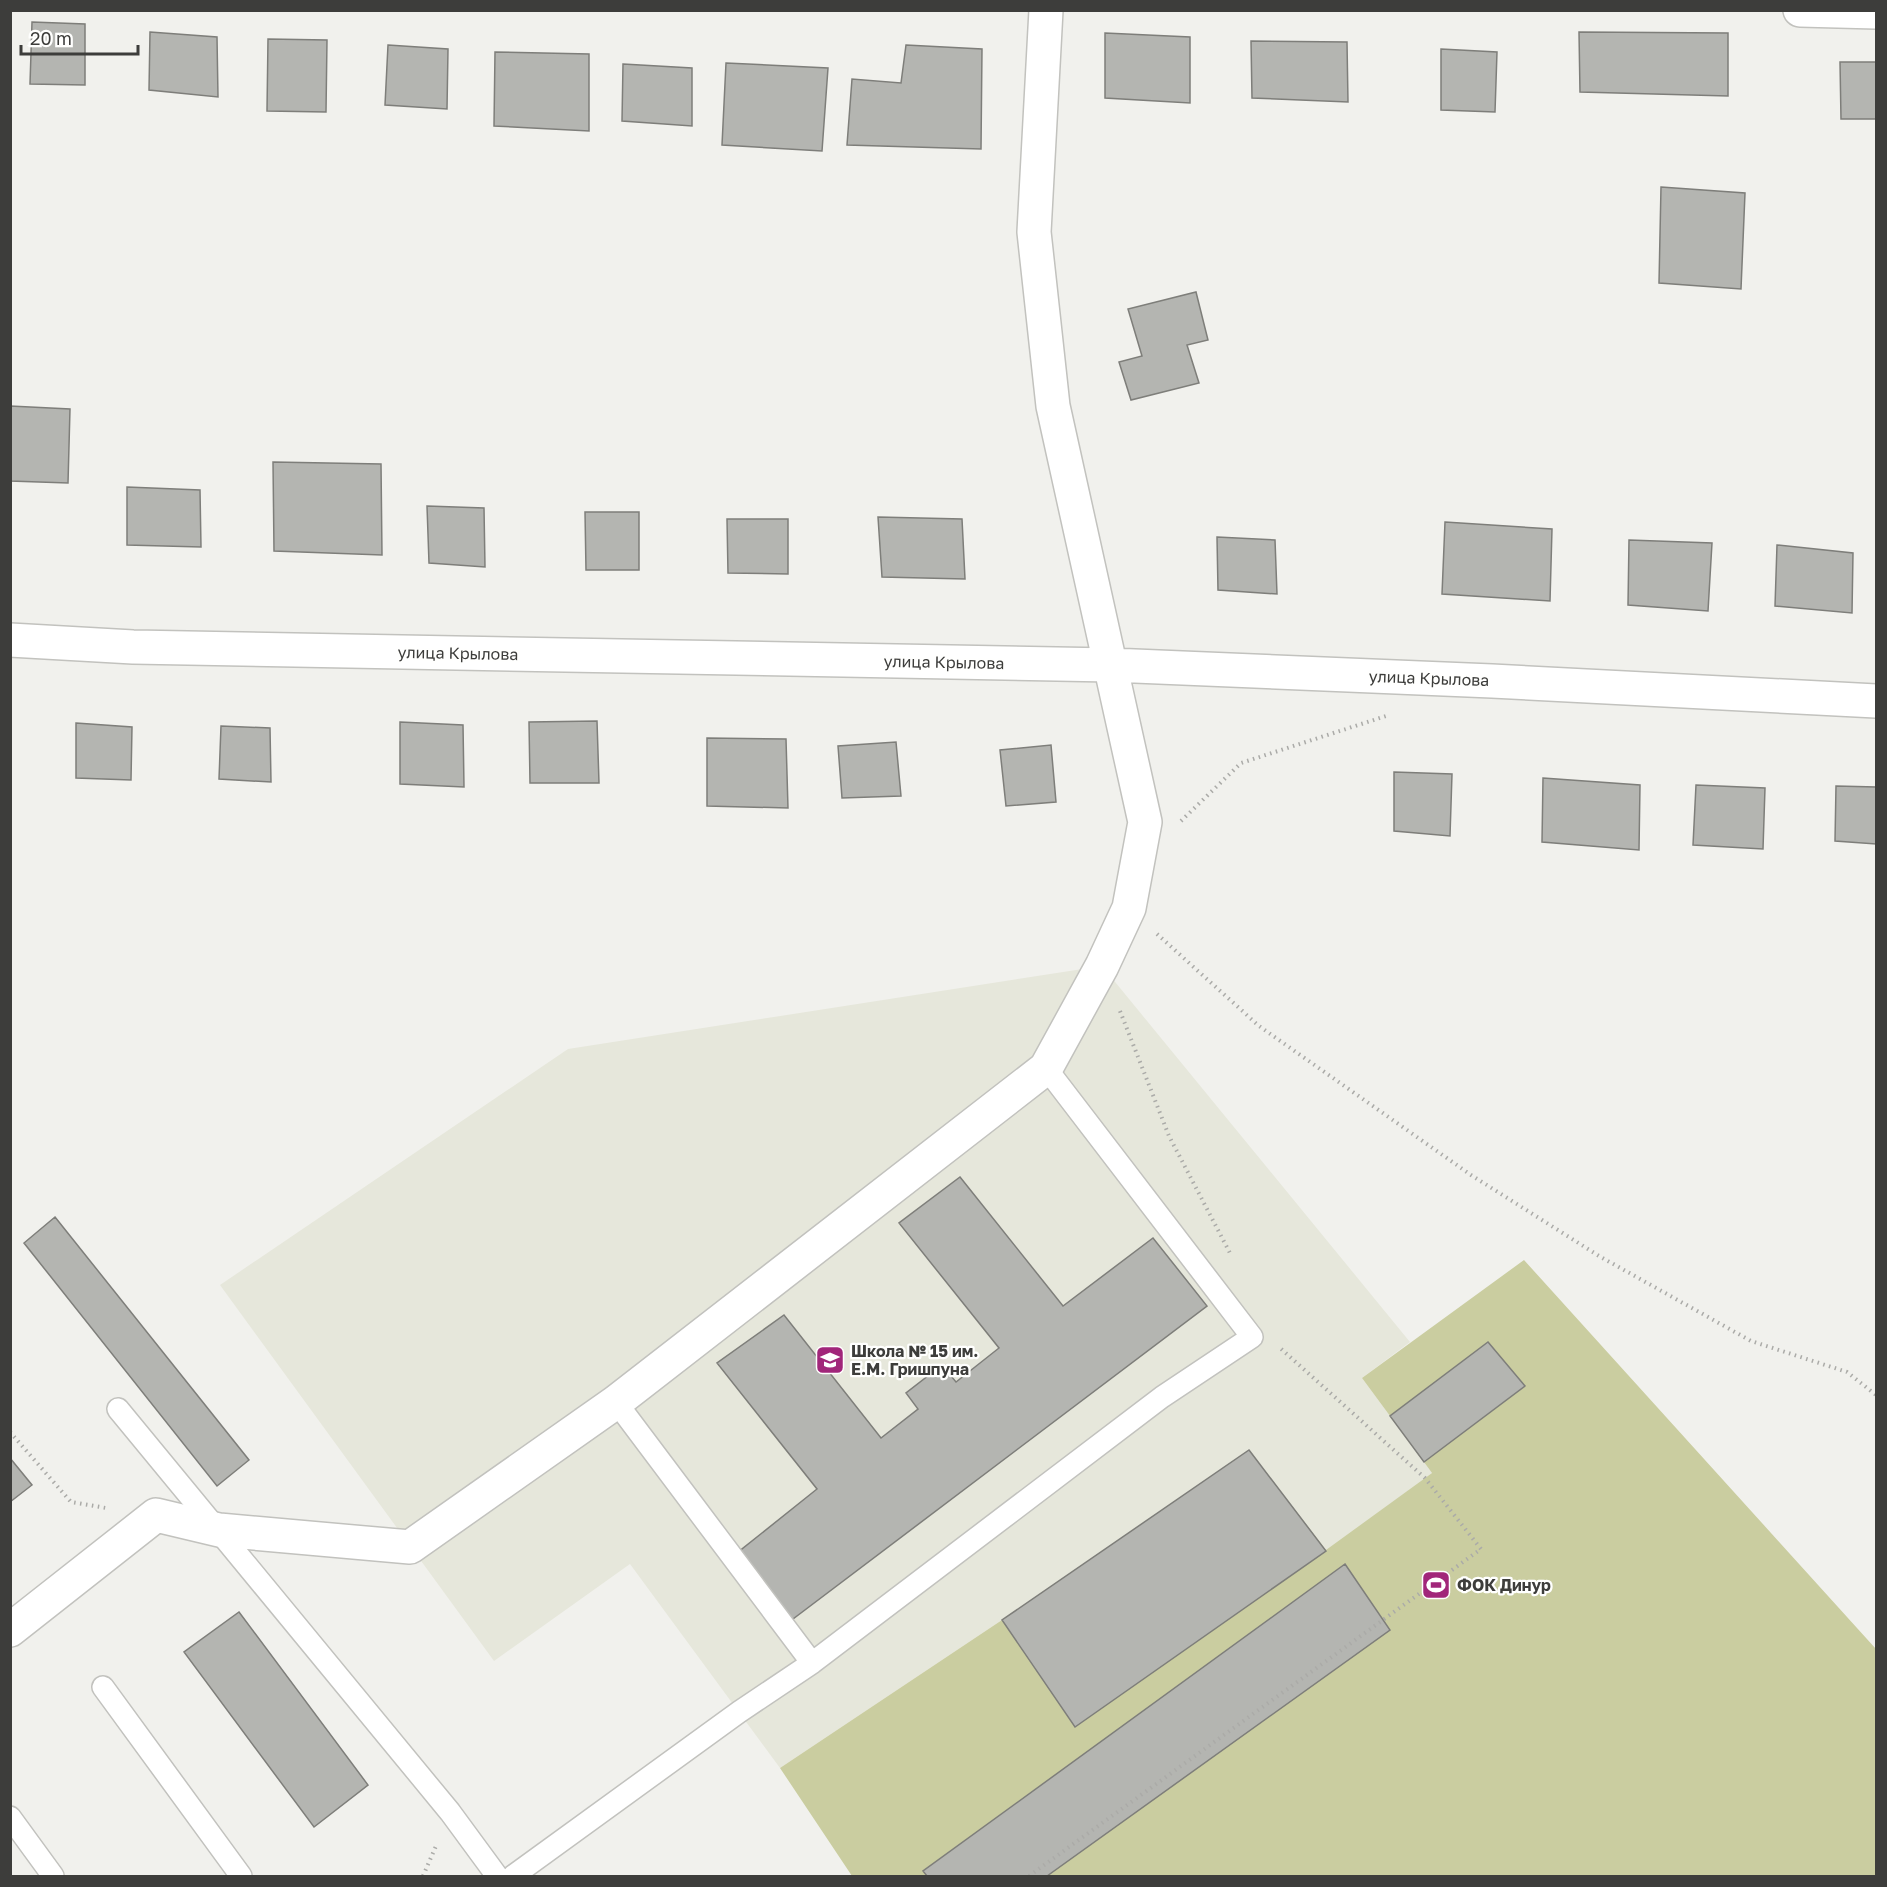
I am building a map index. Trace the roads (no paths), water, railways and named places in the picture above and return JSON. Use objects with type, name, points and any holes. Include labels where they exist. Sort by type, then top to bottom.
[{"type":"street","points":[[10,1630],[156,1515],[219,1530],[410,1547],[616,1402],[1046,1068],[1102,966],[1129,908],[1145,822],[1053,406],[1034,232],[1046,10]]},
{"type":"street","points":[[1800,10],[1876,12]]},
{"type":"street","name":"улица Крылова","points":[[10,640],[145,647],[1111,665],[1492,681],[1876,701]]},
{"type":"lane","points":[[513,1876],[739,1712],[812,1663],[1162,1397],[1252,1337],[1046,1068]]},
{"type":"lane","points":[[616,1402],[812,1663]]},
{"type":"lane","points":[[118,1409],[450,1812],[497,1876]]},
{"type":"lane","points":[[103,1687],[241,1876]]},
{"type":"lane","points":[[10,1817],[53,1876]]},
{"type":"place","name":"Школа № 15 им. Е.М. Гришпуна","points":[[830,1360]]},
{"type":"place","name":"ФОК Динур","points":[[1436,1585]]}]
